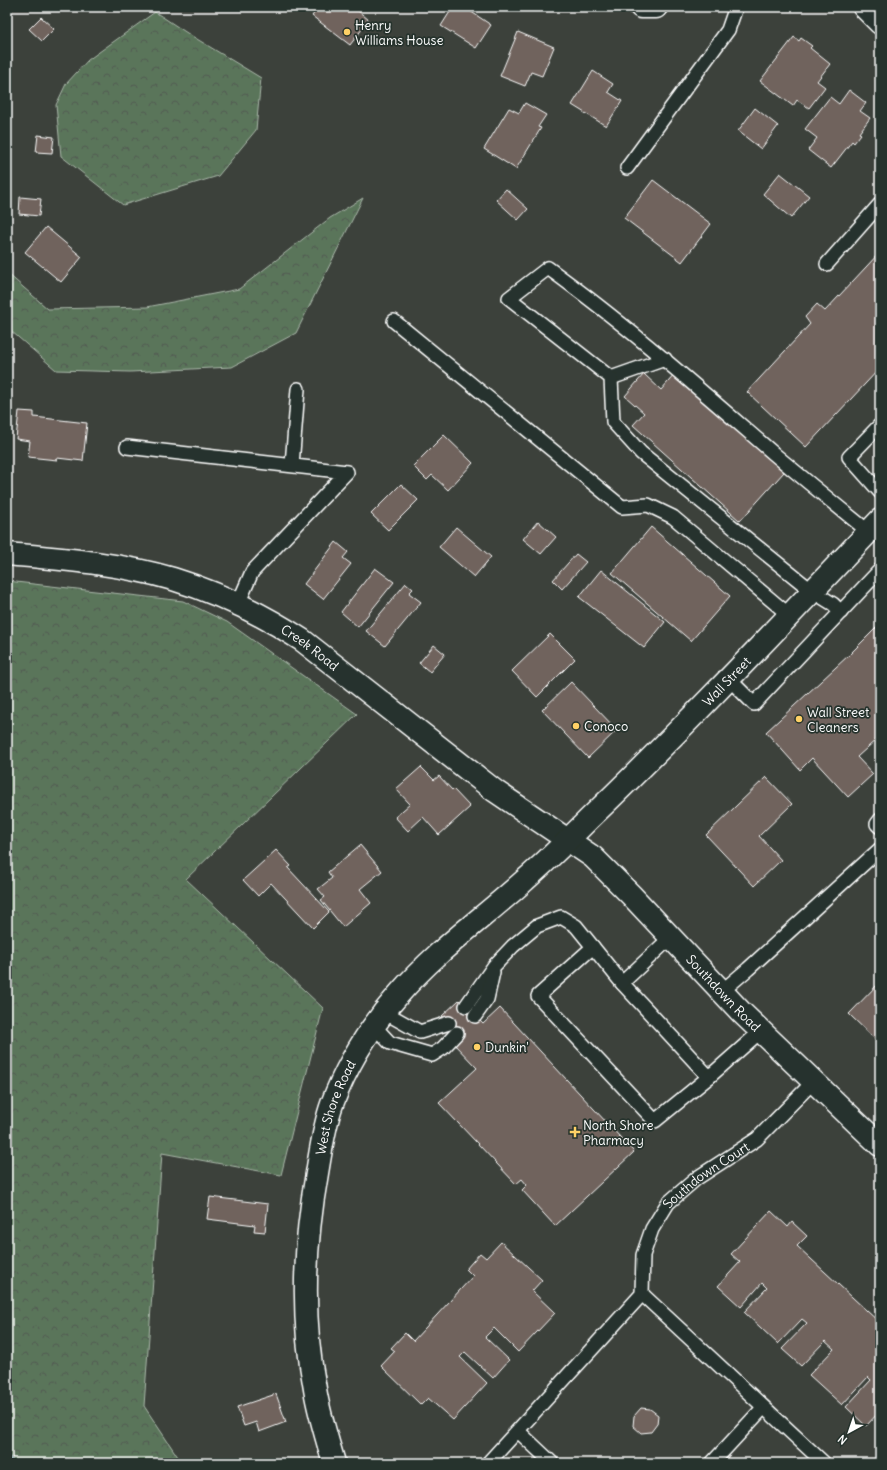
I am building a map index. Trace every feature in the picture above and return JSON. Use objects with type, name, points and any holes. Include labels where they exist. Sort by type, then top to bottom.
[{"type":"street","points":[[641,7],[656,7]]},
{"type":"street","points":[[864,7],[880,23]]},
{"type":"street","name":"Wall Street","points":[[568,839],[649,760],[874,526]]},
{"type":"street","name":"Creek Road","points":[[7,554],[94,563],[147,573],[196,587],[238,604],[302,640],[495,791],[568,839]]},
{"type":"street","name":"Southdown Road","points":[[568,839],[593,857],[608,871],[721,992],[880,1145]]},
{"type":"street","name":"West Shore Road","points":[[334,1463],[315,1389],[309,1351],[305,1283],[311,1203],[324,1134],[332,1106],[360,1046],[397,996],[425,967],[526,879],[568,839]]},
{"type":"lane","points":[[627,168],[728,30],[736,7]]},
{"type":"lane","points":[[827,264],[880,204]]},
{"type":"lane","points":[[841,612],[833,604],[812,591],[641,453],[613,422],[611,378],[509,298],[548,268],[589,298],[874,526]]},
{"type":"lane","points":[[394,321],[622,507],[648,505],[673,516],[789,616]]},
{"type":"lane","points":[[611,378],[665,360]]},
{"type":"lane","points":[[292,465],[298,389]]},
{"type":"lane","points":[[880,425],[849,457],[880,492]]},
{"type":"lane","points":[[127,447],[347,472],[252,572],[238,604]]},
{"type":"lane","points":[[728,678],[754,704],[880,570]]},
{"type":"lane","points":[[880,820],[877,824],[880,827]]},
{"type":"lane","points":[[721,992],[880,849]]},
{"type":"lane","points":[[466,1006],[494,966],[513,946],[537,926],[561,917],[576,926],[622,983],[709,1077]]},
{"type":"lane","points":[[622,983],[670,938]]},
{"type":"lane","points":[[592,946],[538,996],[655,1121],[709,1077],[760,1031]]},
{"type":"lane","points":[[475,1016],[487,999],[494,966]]},
{"type":"lane","points":[[379,1019],[420,1032],[453,1028],[443,1048],[432,1054],[390,1043],[379,1019]]},
{"type":"lane","name":"Southdown Court","points":[[642,1294],[643,1254],[652,1230],[668,1203],[697,1178],[756,1139],[814,1081]]},
{"type":"lane","points":[[488,1463],[642,1294],[763,1408],[824,1463]]},
{"type":"lane","points":[[712,1463],[763,1408]]},
{"type":"lane","points":[[518,1431],[552,1463]]},
{"type":"green space","points":[[155,12],[261,78],[256,130],[218,176],[123,205],[61,156],[56,105],[66,84],[88,60]]},
{"type":"green space","points":[[363,198],[296,333],[232,367],[130,372],[56,370],[11,331],[7,330],[7,273],[48,309],[147,307],[239,289],[330,218]]},
{"type":"green space","points":[[7,581],[183,601],[227,622],[357,714],[186,879],[323,1008],[281,1175],[162,1153],[144,1406],[182,1463],[7,1463]]},
{"type":"building","name":"Henry Williams House","points":[[319,7],[359,7],[357,10],[369,20],[350,45],[312,16]]},
{"type":"building","points":[[453,7],[464,7],[491,25],[476,48],[441,26]]},
{"type":"building","points":[[41,17],[54,29],[42,41],[29,29]]},
{"type":"building","points":[[518,32],[554,47],[542,76],[531,72],[525,86],[500,76]]},
{"type":"building","points":[[794,37],[799,41],[801,38],[812,46],[810,48],[830,64],[817,81],[825,87],[809,108],[797,100],[793,106],[760,81]]},
{"type":"building","points":[[593,71],[613,84],[608,92],[622,101],[606,126],[572,105]]},
{"type":"building","points":[[849,90],[866,103],[860,111],[870,118],[854,143],[852,141],[831,168],[808,150],[817,138],[805,129],[830,97],[839,104]]},
{"type":"building","points":[[525,103],[546,115],[538,127],[541,128],[516,169],[484,149],[509,108],[519,113]]},
{"type":"building","points":[[755,108],[778,126],[761,149],[738,131]]},
{"type":"building","points":[[38,135],[54,137],[52,153],[36,152]]},
{"type":"building","points":[[780,173],[809,196],[791,218],[763,194]]},
{"type":"building","points":[[653,180],[711,224],[682,262],[624,218]]},
{"type":"building","points":[[506,189],[528,209],[518,220],[496,200]]},
{"type":"building","points":[[20,197],[41,199],[39,216],[19,214]]},
{"type":"building","points":[[46,227],[82,257],[61,282],[25,252]]},
{"type":"building","points":[[880,252],[880,368],[806,447],[747,392],[810,324],[805,317],[817,304],[825,311]]},
{"type":"building","points":[[644,374],[661,390],[675,374],[784,472],[740,521],[633,425],[644,413],[625,396]]},
{"type":"building","points":[[19,411],[34,412],[34,417],[87,423],[83,461],[28,457],[30,441],[16,439]]},
{"type":"building","points":[[444,435],[473,463],[448,490],[432,475],[427,480],[413,466]]},
{"type":"building","points":[[401,484],[418,500],[388,530],[371,514]]},
{"type":"building","points":[[538,521],[556,537],[541,554],[523,539]]},
{"type":"building","points":[[456,527],[491,557],[474,577],[439,547]]},
{"type":"building","points":[[651,527],[730,596],[691,641],[612,573]]},
{"type":"building","points":[[336,542],[348,552],[343,558],[351,564],[323,599],[304,584]]},
{"type":"building","points":[[576,554],[586,562],[562,589],[553,580]]},
{"type":"building","points":[[375,568],[394,582],[358,627],[341,612]]},
{"type":"building","points":[[601,570],[665,622],[644,648],[579,597]]},
{"type":"building","points":[[406,583],[413,589],[409,593],[421,602],[385,646],[366,631]]},
{"type":"building","points":[[880,624],[880,740],[878,738],[857,757],[873,774],[848,797],[812,758],[800,770],[766,732]]},
{"type":"building","points":[[550,634],[575,659],[537,697],[512,671]]},
{"type":"building","points":[[434,645],[445,654],[430,672],[419,663]]},
{"type":"building","points":[[571,682],[617,730],[588,758],[542,710]]},
{"type":"building","points":[[421,767],[434,780],[439,776],[470,807],[439,835],[423,817],[408,831],[395,817],[410,804],[396,789]]},
{"type":"building","points":[[766,777],[792,804],[759,836],[781,860],[754,886],[706,835]]},
{"type":"building","points":[[360,845],[382,871],[360,889],[371,903],[343,927],[321,900],[325,897],[318,889],[332,878],[328,872]]},
{"type":"building","points":[[276,850],[291,866],[288,868],[329,912],[313,928],[271,883],[258,896],[243,880]]},
{"type":"building","points":[[880,982],[880,1044],[849,1014]]},
{"type":"building","points":[[459,1000],[483,1024],[500,1008],[634,1152],[555,1226],[522,1190],[527,1185],[522,1179],[516,1184],[439,1103],[477,1068],[452,1042],[459,1035],[442,1016]]},
{"type":"building","points":[[210,1197],[268,1204],[265,1232],[254,1231],[255,1225],[207,1219]]},
{"type":"building","points":[[771,1211],[788,1227],[792,1222],[807,1236],[797,1246],[880,1323],[880,1411],[866,1426],[846,1407],[871,1380],[868,1377],[842,1405],[809,1375],[834,1349],[825,1341],[801,1366],[782,1349],[807,1323],[802,1319],[778,1344],[744,1312],[767,1288],[762,1283],[741,1307],[718,1286],[740,1262],[731,1254]]},
{"type":"building","points":[[501,1242],[542,1280],[532,1291],[555,1313],[518,1352],[494,1328],[485,1337],[509,1360],[493,1378],[465,1352],[460,1357],[487,1383],[453,1420],[428,1398],[421,1405],[381,1366],[395,1351],[391,1348],[405,1333],[413,1341],[473,1276],[466,1269],[480,1253],[486,1258]]},
{"type":"building","points":[[276,1394],[286,1422],[259,1432],[256,1422],[244,1426],[237,1407]]},
{"type":"building","points":[[641,1408],[650,1409],[658,1415],[657,1424],[651,1432],[641,1433],[633,1426],[634,1416]]},
{"type":"waterway","points":[[7,1458],[11,1463]]},
{"type":"place","name":"Henry Williams House","points":[[347,32]]},
{"type":"place","name":"Wall Street Cleaners","points":[[799,719]]},
{"type":"place","name":"Conoco","points":[[576,726]]},
{"type":"place","name":"Dunkin'","points":[[477,1047]]},
{"type":"place","name":"North Shore Pharmacy","points":[[575,1132]]}]
